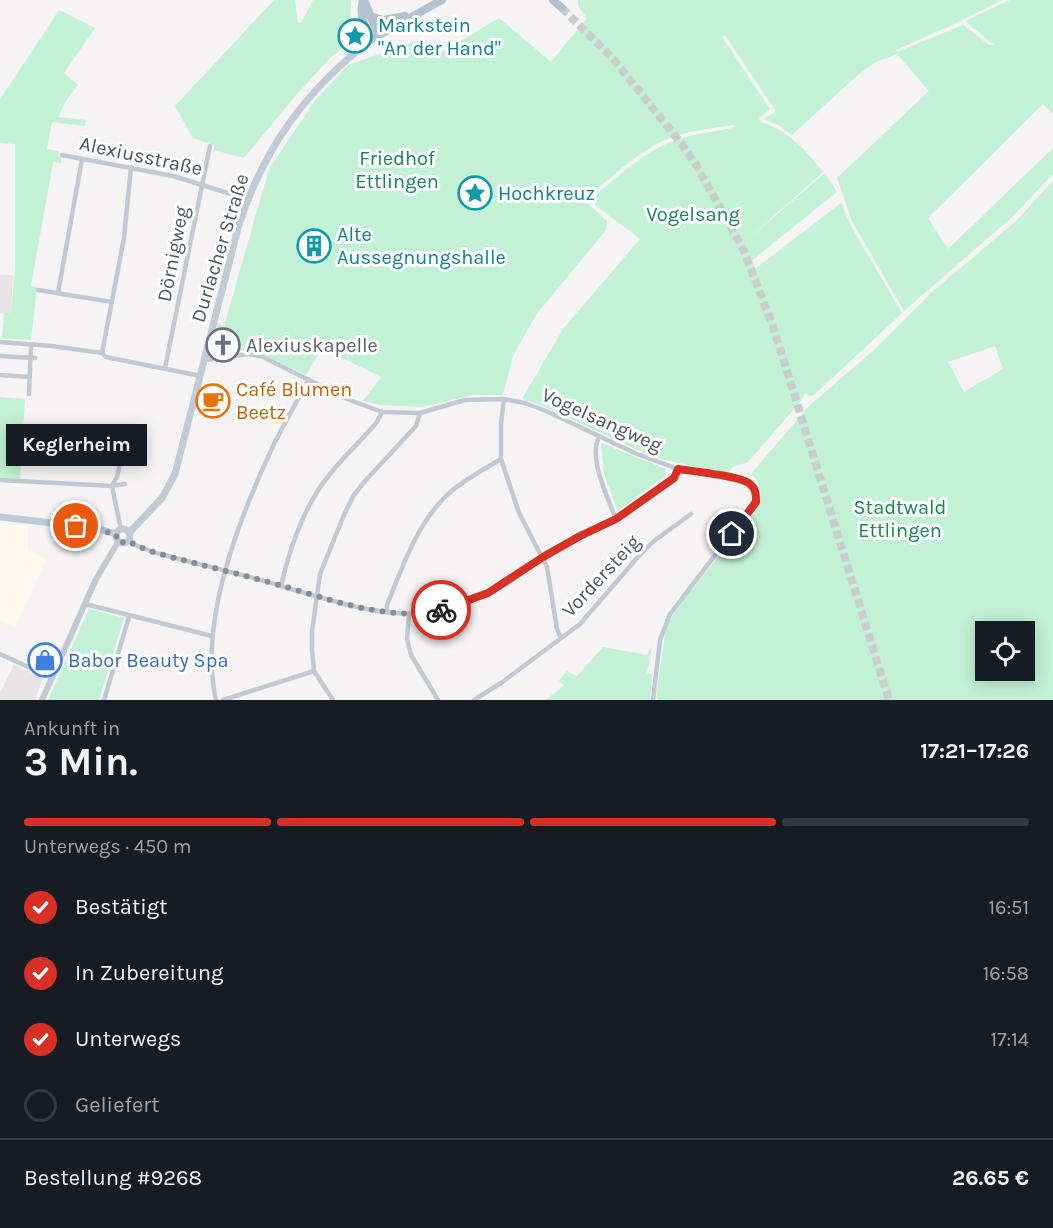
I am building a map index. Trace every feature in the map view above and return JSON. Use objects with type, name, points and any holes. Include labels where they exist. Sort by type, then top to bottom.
[{"type":"main road","points":[[364,0],[375,37]]},
{"type":"main road","points":[[364,0],[363,22],[375,37]]},
{"type":"main road","name":"Durlacher Straße","points":[[129,537],[171,484],[247,199],[273,146],[300,107],[331,72],[375,37],[442,0]]},
{"type":"main road","points":[[553,0],[562,8]]},
{"type":"main road","points":[[370,16],[384,20],[415,14]]},
{"type":"main road","points":[[0,517],[96,528],[117,538],[122,544],[129,537],[123,529],[117,538]]},
{"type":"street","name":"Dörnigweg","points":[[165,368],[210,146]]},
{"type":"street","name":"Alexiusstraße","points":[[62,155],[202,183],[247,199]]},
{"type":"street","points":[[58,293],[82,159]]},
{"type":"street","points":[[102,353],[124,238],[131,167]]},
{"type":"street","points":[[38,290],[112,302]]},
{"type":"street","points":[[0,342],[102,353],[106,357],[201,376]]},
{"type":"street","points":[[28,394],[33,358],[31,345]]},
{"type":"street","name":"Vogelsangweg","points":[[205,360],[249,354],[263,357],[347,399],[382,412],[420,412],[465,400],[504,399],[525,403],[637,454],[678,469],[742,479],[748,482],[755,490],[756,502],[670,614],[660,640],[653,700]]},
{"type":"street","points":[[0,356],[33,358]]},
{"type":"street","points":[[0,375],[30,378]]},
{"type":"street","points":[[216,700],[211,672],[212,636],[225,571],[248,503],[275,442],[308,379]]},
{"type":"street","points":[[504,399],[501,459],[519,513],[547,567],[557,629],[561,638]]},
{"type":"street","points":[[281,586],[291,546],[319,489],[329,474],[377,422],[382,412]]},
{"type":"street","points":[[333,700],[314,671],[312,632],[320,574],[354,495],[416,426],[420,412]]},
{"type":"street","points":[[120,525],[112,486],[117,477],[126,435]]},
{"type":"street","points":[[599,437],[597,452],[600,476],[616,519]]},
{"type":"street","points":[[387,611],[387,605],[409,551],[428,518],[454,490],[501,459]]},
{"type":"street","points":[[129,537],[135,545],[153,552],[318,597],[387,611],[409,614],[430,613],[488,593],[543,557],[616,519],[674,478],[678,469]]},
{"type":"street","points":[[0,480],[112,486],[125,484]]},
{"type":"street","name":"Vordersteig","points":[[474,700],[580,624],[648,546],[691,514]]},
{"type":"street","points":[[42,700],[117,538]]},
{"type":"street","points":[[85,604],[129,617],[212,636]]},
{"type":"street","points":[[409,614],[407,639],[411,655],[438,700]]},
{"type":"street","points":[[104,700],[129,617]]},
{"type":"street","points":[[0,654],[52,678]]},
{"type":"street","points":[[223,700],[314,671]]},
{"type":"shaded area","points":[[0,275],[13,275],[11,314],[0,313]]},
{"type":"shaded area","points":[[0,524],[28,525],[28,550],[47,559],[15,628],[0,621]]},
{"type":"shaded area","points":[[14,665],[43,678],[35,700],[0,700],[0,693]]},
{"type":"green space","points":[[274,0],[295,0],[298,23],[301,23],[313,0],[351,0],[349,42],[329,59],[297,94],[244,158],[214,150],[214,145],[193,138],[175,106]]},
{"type":"green space","points":[[578,0],[1002,0],[896,50],[897,52],[963,25],[989,45],[994,45],[965,21],[1010,0],[1053,0],[1053,114],[1043,104],[928,218],[948,249],[1053,148],[1053,174],[1011,218],[904,311],[852,221],[837,178],[929,91],[897,54],[876,62],[859,74],[792,135],[764,119],[776,111],[725,35],[722,37],[770,109],[759,118],[761,122],[779,130],[796,142],[823,172],[747,240],[825,173],[837,192],[750,262],[756,268],[841,203],[853,230],[902,313],[814,395],[809,396],[805,393],[801,401],[748,462],[733,467],[727,473],[655,458],[543,406],[522,399],[563,329],[640,239],[595,205],[594,198],[624,171],[668,143],[732,128],[734,125],[690,132],[665,140],[645,151],[589,195],[584,195],[578,200],[585,201],[607,221],[606,230],[536,315],[513,356],[503,395],[472,395],[422,407],[379,405],[363,401],[381,377],[326,350],[324,353],[320,352],[306,375],[254,350],[234,350],[212,356],[211,351],[218,323],[224,326],[269,169],[314,102],[348,65],[419,40],[427,45],[432,58],[499,18],[551,62],[587,18],[578,6]]},
{"type":"green space","points":[[59,10],[95,28],[64,73],[78,85],[58,117],[86,120],[85,126],[52,122],[47,149],[59,151],[58,157],[61,157],[61,163],[53,162],[31,286],[37,287],[31,340],[2,338],[4,313],[11,313],[15,268],[15,144],[0,143],[0,99]]},
{"type":"green space","name":"Stadtwald Ettlingen","points":[[1053,181],[1053,700],[659,700],[656,698],[666,628],[676,609],[754,512],[760,488],[751,474],[809,406],[875,349],[931,293],[1016,221]],"holes":[[[995,346],[1003,369],[964,392],[948,362]]]},
{"type":"green space","points":[[0,397],[25,399],[20,479],[0,478]]},
{"type":"green space","points":[[601,443],[666,469],[666,475],[618,511],[604,474]]},
{"type":"green space","points":[[89,609],[124,618],[99,700],[48,700]]},
{"type":"green space","points":[[652,646],[647,673],[652,674],[650,700],[545,700],[564,686],[559,681],[567,671],[577,676],[603,647],[647,655]]},
{"type":"tunnel","points":[[562,8],[614,60],[676,137],[695,163],[743,249],[773,326],[889,700]]},
{"type":"way so far","points":[[76,526],[109,531],[116,534],[117,540],[122,544],[129,541],[153,552],[356,606],[409,614],[441,610]]},
{"type":"place","name":"Markstein \"An der Hand\"","points":[[355,36]]},
{"type":"place","name":"Hochkreuz","points":[[475,193]]},
{"type":"place","name":"Alte Aussegnungshalle","points":[[314,246]]},
{"type":"place","name":"Alexiuskapelle","points":[[223,345]]},
{"type":"place","name":"Café Blumen Beetz","points":[[213,401]]},
{"type":"place","name":"Keglerheim","points":[[76,526]]},
{"type":"place","name":"Babor Beauty Spa","points":[[45,660]]},
{"type":"route","points":[[441,610],[488,593],[543,557],[616,519],[674,478],[678,469],[742,479],[752,485],[756,502],[732,534]]},
{"type":"park label","name":"Friedhof Ettlingen","points":[[397,170]]},
{"type":"park label","name":"Vogelsang","points":[[693,214]]}]
